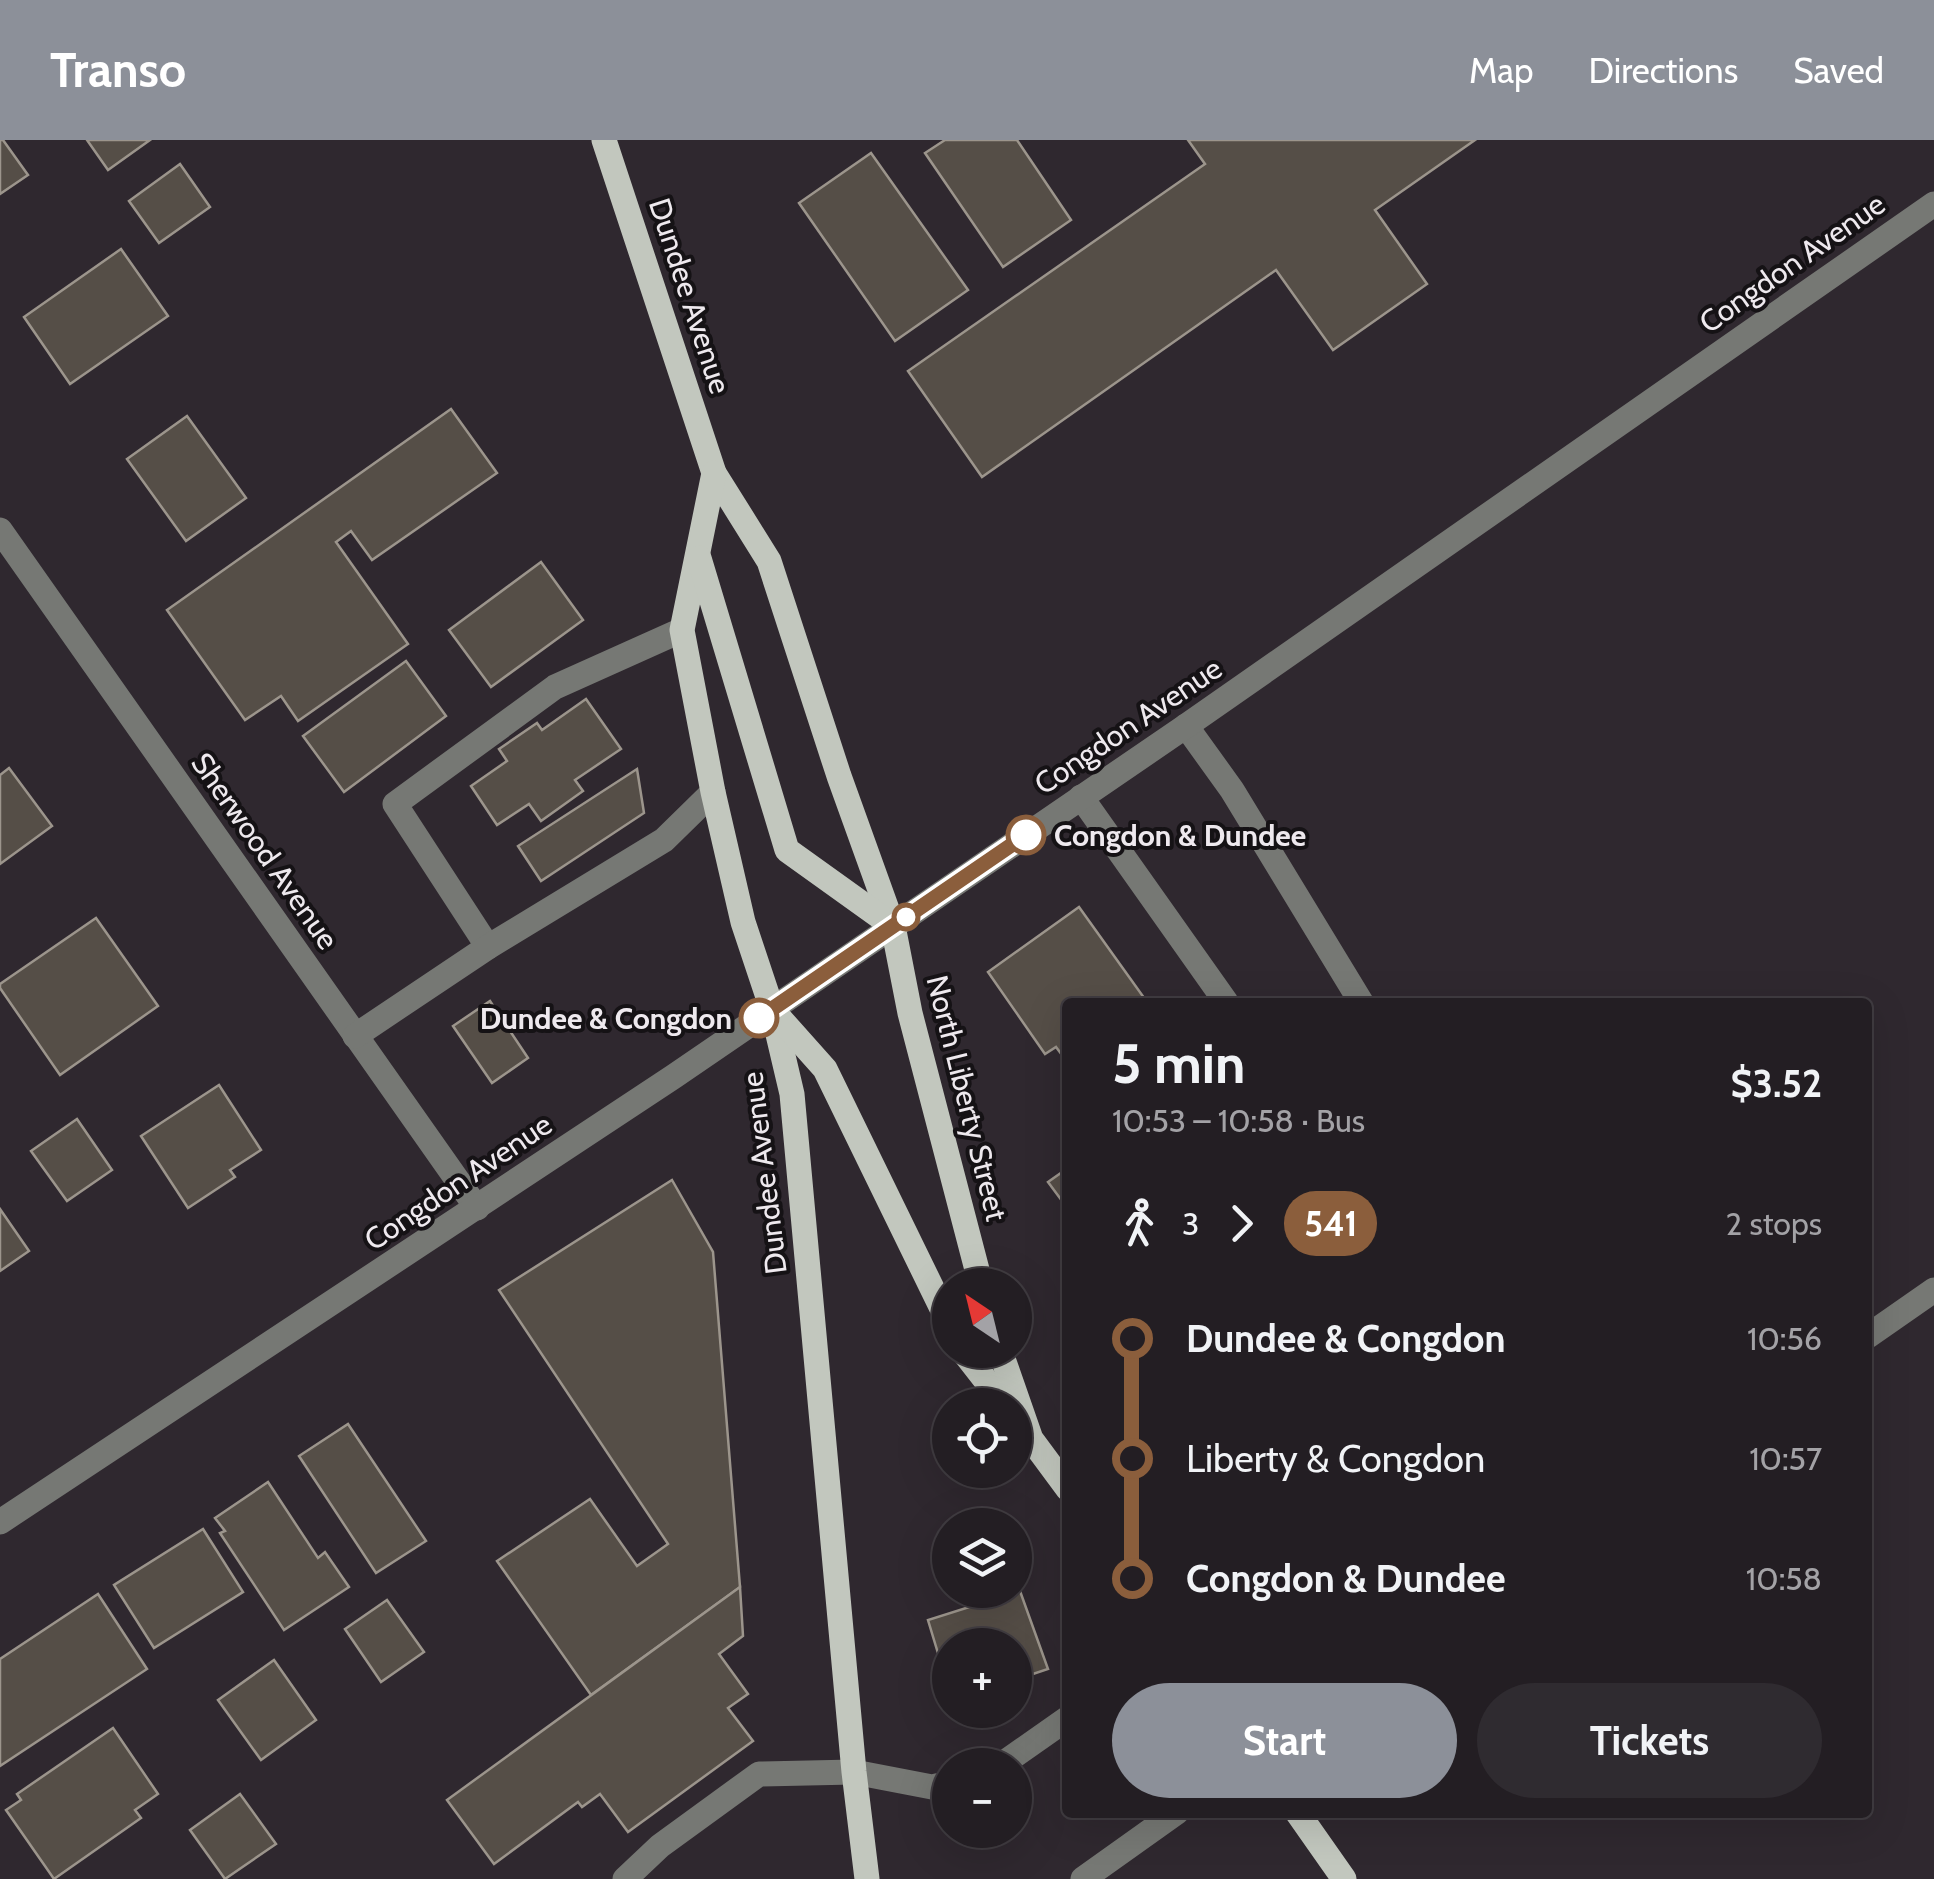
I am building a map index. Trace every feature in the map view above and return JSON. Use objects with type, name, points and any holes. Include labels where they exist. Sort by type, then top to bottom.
[{"type":"main road","name":"Dundee Avenue","points":[[604,140],[714,473],[770,561],[892,926]]},
{"type":"main road","name":"Dundee Avenue","points":[[714,473],[682,630],[713,792],[792,1094],[867,1879]]},
{"type":"main road","points":[[698,554],[787,850],[892,926]]},
{"type":"main road","name":"North Liberty Street","points":[[892,926],[910,1013],[977,1268]]},
{"type":"main road","points":[[772,1009],[825,1069],[932,1288]]},
{"type":"main road","points":[[976,1368],[992,1388]]},
{"type":"main road","points":[[1032,1440],[1062,1482]]},
{"type":"main road","points":[[1301,1818],[1344,1879]]},
{"type":"street","name":"Congdon Avenue","points":[[0,1522],[772,1009],[1186,726],[1934,204]]},
{"type":"street","name":"Sherwood Avenue","points":[[0,530],[477,1208]]},
{"type":"street","points":[[488,948],[394,804],[555,688],[682,630]]},
{"type":"street","points":[[1186,726],[1232,790],[1359,998]]},
{"type":"street","points":[[355,1036],[488,948],[664,840],[713,792]]},
{"type":"street","points":[[1082,797],[1223,998]]},
{"type":"street","points":[[1872,1333],[1934,1290]]},
{"type":"street","points":[[1025,1748],[1062,1722]]},
{"type":"street","points":[[625,1879],[660,1846],[760,1774],[854,1772],[932,1787]]},
{"type":"street","points":[[1083,1879],[1169,1818]]},
{"type":"building","points":[[0,140],[28,175],[0,194]]},
{"type":"building","points":[[87,140],[150,140],[108,170]]},
{"type":"building","points":[[945,140],[1017,140],[1071,220],[1003,267],[925,153]]},
{"type":"building","points":[[1188,140],[1475,140],[1375,210],[1427,284],[1333,350],[1276,270],[982,477],[908,371],[1205,164]]},
{"type":"building","points":[[871,153],[968,290],[895,341],[799,203]]},
{"type":"building","points":[[180,164],[210,207],[159,243],[129,201]]},
{"type":"building","points":[[121,249],[168,316],[70,384],[24,317]]},
{"type":"building","points":[[451,409],[497,473],[372,560],[351,531],[336,542],[408,644],[298,721],[281,696],[245,720],[167,610]]},
{"type":"building","points":[[187,416],[246,498],[186,541],[127,459]]},
{"type":"building","points":[[541,562],[583,620],[491,687],[449,630]]},
{"type":"building","points":[[406,661],[446,716],[344,792],[303,736]]},
{"type":"building","points":[[586,699],[621,749],[575,780],[583,791],[541,821],[529,804],[497,825],[471,786],[507,761],[499,749],[537,723],[542,730]]},
{"type":"building","points":[[9,768],[52,826],[0,864],[0,775]]},
{"type":"building","points":[[637,769],[644,813],[541,881],[518,846]]},
{"type":"building","points":[[1079,907],[1144,998],[1062,998],[1062,1055],[1056,1047],[1045,1054],[988,972]]},
{"type":"building","points":[[96,918],[158,1006],[60,1075],[0,984]]},
{"type":"building","points":[[490,1001],[528,1058],[492,1083],[453,1026]]},
{"type":"building","points":[[219,1085],[261,1150],[230,1170],[235,1177],[188,1208],[141,1136]]},
{"type":"building","points":[[77,1119],[112,1170],[67,1201],[31,1151]]},
{"type":"building","points":[[1062,1172],[1062,1201],[1048,1182]]},
{"type":"building","points":[[672,1180],[713,1252],[740,1587],[591,1695],[497,1561],[590,1499],[637,1566],[668,1544],[499,1290]]},
{"type":"building","points":[[0,1209],[29,1251],[0,1271]]},
{"type":"building","points":[[348,1424],[426,1541],[376,1573],[299,1456]]},
{"type":"building","points":[[268,1482],[318,1558],[325,1552],[349,1587],[284,1630],[220,1533],[225,1531],[215,1518]]},
{"type":"building","points":[[203,1529],[243,1592],[154,1648],[114,1585]]},
{"type":"building","points":[[740,1587],[743,1636],[719,1654],[748,1694],[728,1708],[753,1741],[628,1832],[600,1794],[582,1807],[578,1802],[494,1864],[447,1800]]},
{"type":"building","points":[[98,1594],[147,1669],[0,1766],[0,1659]]},
{"type":"building","points":[[387,1600],[424,1652],[381,1682],[345,1629]]},
{"type":"building","points":[[966,1608],[1026,1608],[1048,1669],[1032,1674],[1032,1628],[932,1628],[932,1633],[928,1620]]},
{"type":"building","points":[[274,1660],[316,1720],[261,1760],[218,1700]]},
{"type":"building","points":[[113,1728],[158,1794],[135,1810],[141,1818],[54,1879],[6,1810],[21,1800],[17,1794]]},
{"type":"building","points":[[240,1794],[276,1844],[225,1879],[190,1830]]},
{"type":"bus line","name":"541","points":[[759,1018],[1026,835]]},
{"type":"place","name":"Congdon & Dundee","points":[[1026,835]]},
{"type":"place","name":"Dundee & Congdon","points":[[759,1018]]}]
